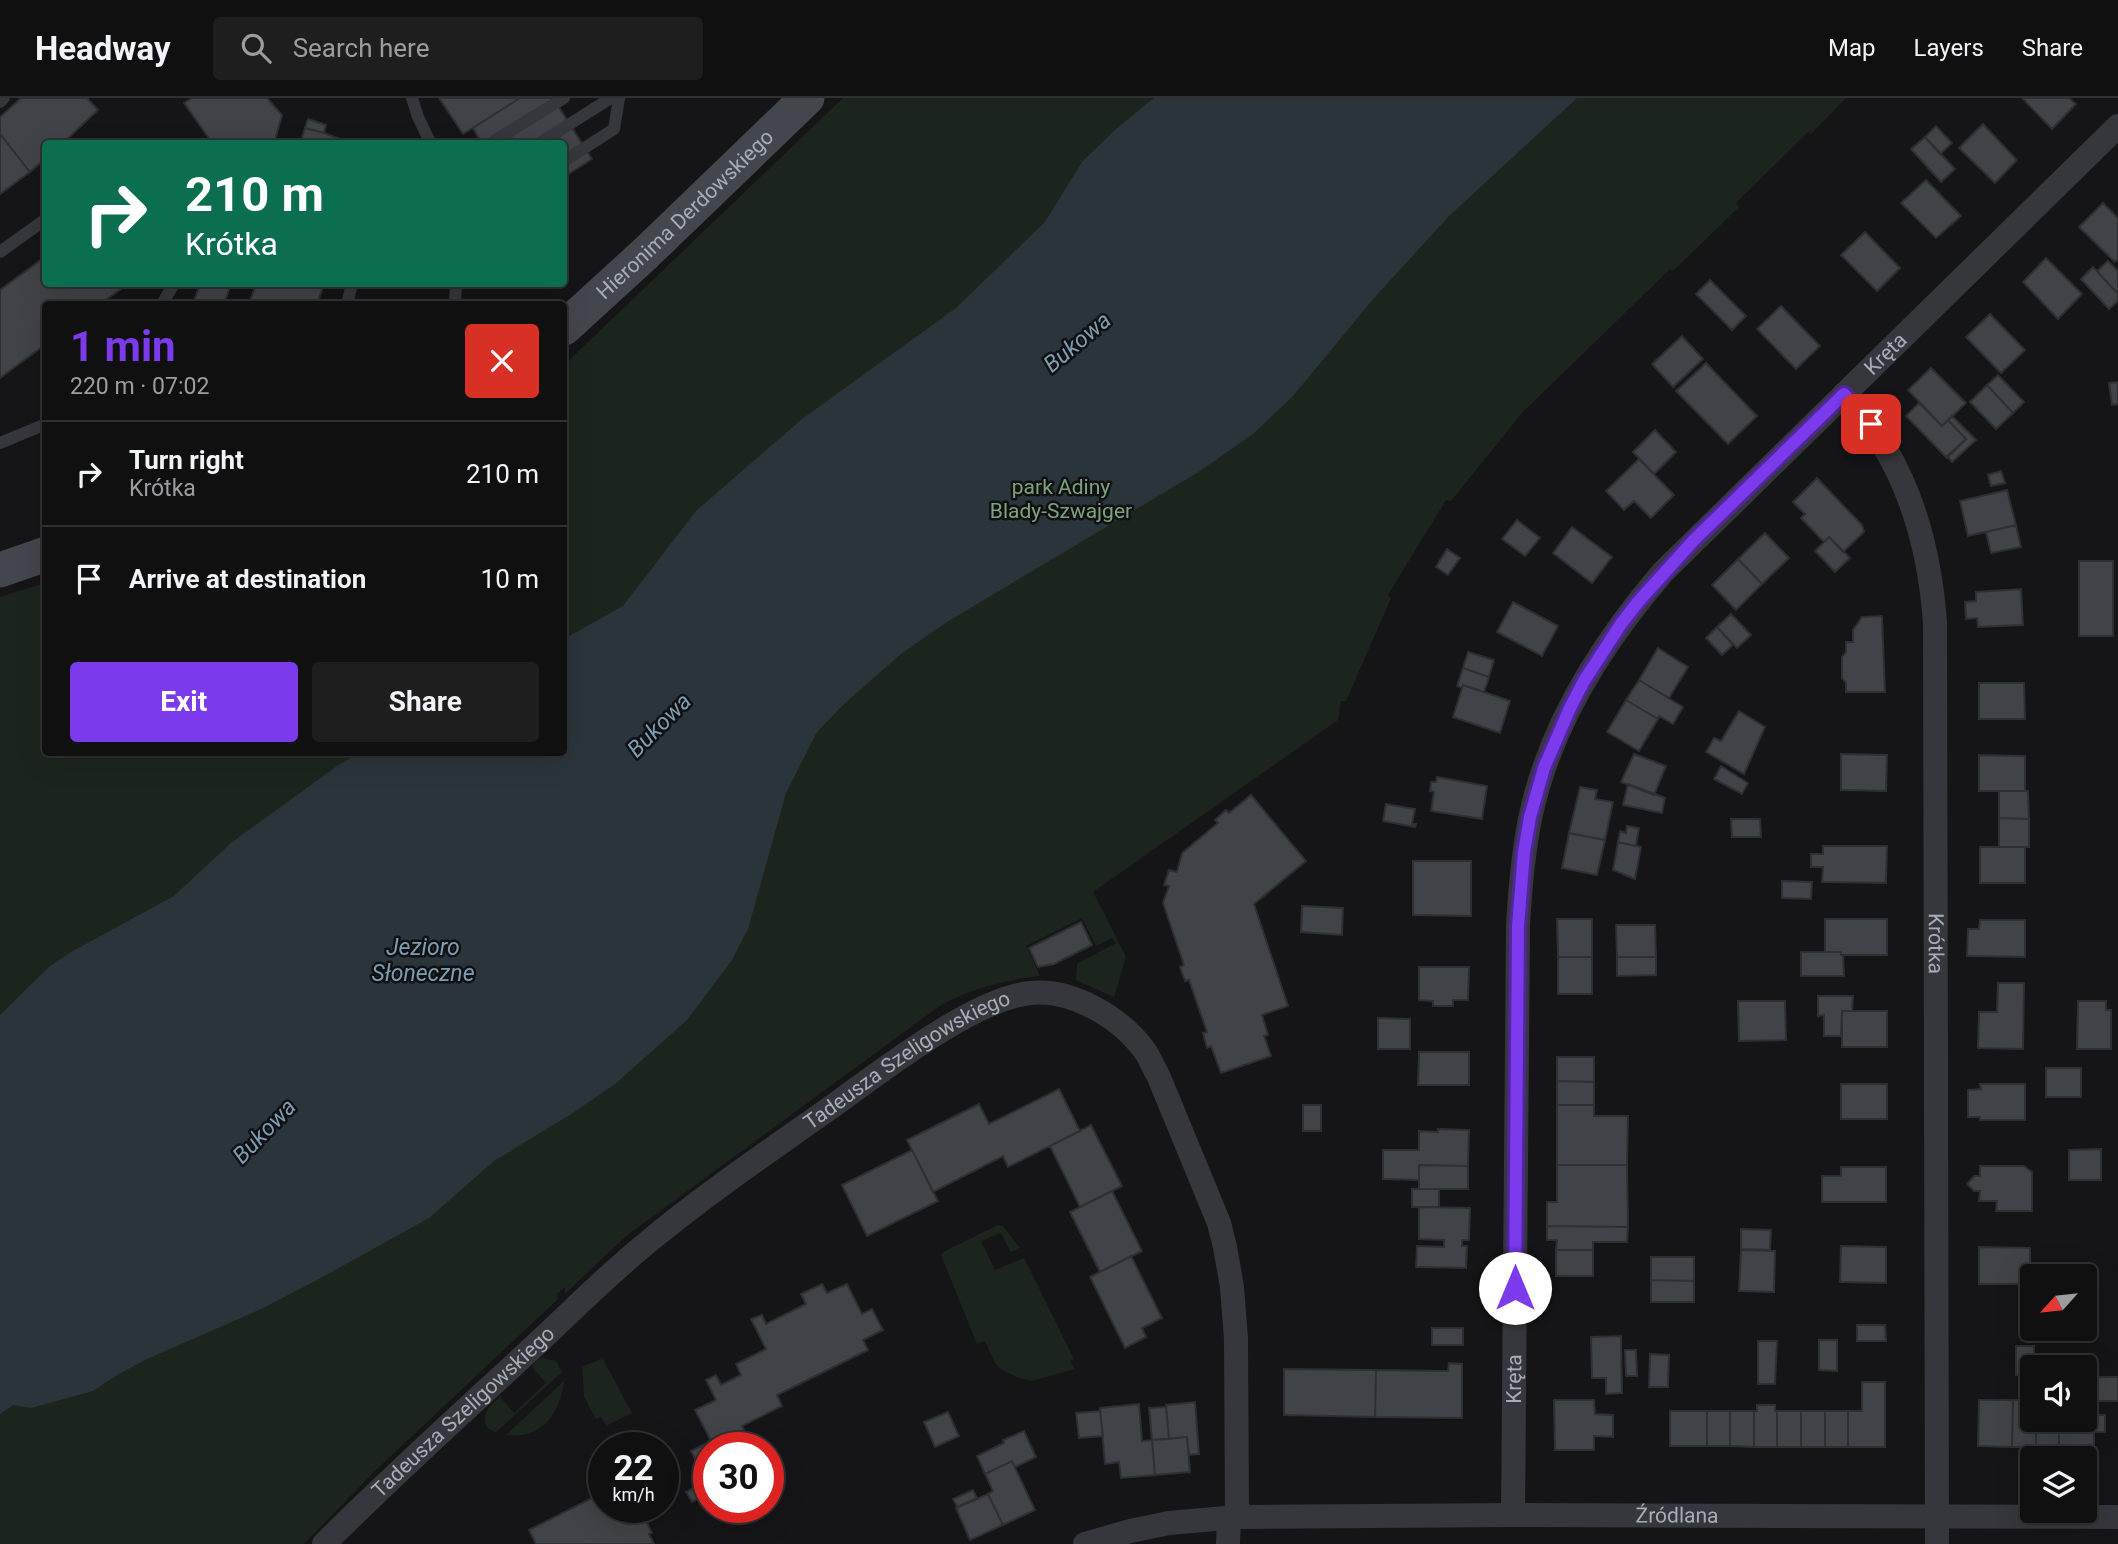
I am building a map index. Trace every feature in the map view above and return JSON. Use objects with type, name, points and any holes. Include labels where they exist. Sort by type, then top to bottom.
[{"type":"main road","name":"Hieronima Derdowskiego","points":[[567,325],[646,253],[804,99]]},
{"type":"main road","points":[[0,568],[42,555]]},
{"type":"street","name":"Kręta","points":[[1513,1515],[1518,926],[1524,852],[1530,817],[1544,768],[1570,708],[1621,624],[1694,540],[2118,127]]},
{"type":"street","name":"Krótka","points":[[1844,394],[1871,424],[1899,477],[1920,527],[1932,584],[1935,637],[1937,1544]]},
{"type":"street","name":"Tadeusza Szeligowskiego","points":[[324,1544],[408,1462],[620,1266],[672,1223],[877,1074],[951,1026],[999,1001],[1032,992],[1076,999],[1125,1029],[1145,1051],[1158,1074],[1219,1223],[1232,1287],[1236,1339],[1233,1517],[1228,1544]]},
{"type":"street","name":"Źródlana","points":[[1085,1544],[1169,1523],[1233,1517],[2118,1517]]},
{"type":"lane","points":[[0,102],[4,98]]},
{"type":"lane","points":[[412,98],[430,140]]},
{"type":"lane","points":[[496,140],[564,98]]},
{"type":"lane","points":[[544,140],[611,98]]},
{"type":"lane","points":[[567,159],[614,129],[619,98]]},
{"type":"lane","points":[[0,252],[42,222]]},
{"type":"lane","points":[[0,443],[42,426]]},
{"type":"green space","name":"park Adiny Blady-Szwajger","points":[[843,98],[1846,98],[1736,203],[1739,207],[1673,271],[1670,269],[1522,413],[1451,501],[1446,500],[1388,595],[1391,598],[1346,701],[1341,701],[1338,720],[1093,892],[1126,957],[1114,997],[1076,980],[1077,964],[1116,943],[1112,938],[1096,946],[1082,918],[1026,946],[1040,976],[989,986],[941,1005],[626,1236],[565,1294],[565,1287],[557,1294],[558,1299],[376,1470],[304,1544],[0,1544],[0,597],[42,584],[42,756],[567,756],[567,362]]},
{"type":"green space","points":[[998,1225],[1003,1226],[1020,1248],[1011,1252],[1001,1233],[981,1241],[995,1270],[1024,1258],[1074,1359],[1070,1361],[1075,1369],[1032,1381],[1019,1378],[1002,1370],[995,1363],[985,1341],[977,1344],[941,1255]]},
{"type":"green space","points":[[543,1358],[556,1361],[562,1372],[496,1432],[488,1429],[485,1415],[500,1397],[514,1413],[546,1383],[532,1367],[537,1360]]},
{"type":"green space","points":[[601,1359],[632,1413],[606,1426],[601,1417],[596,1419],[584,1397],[582,1367]]},
{"type":"green space","points":[[564,1381],[558,1404],[547,1422],[530,1433],[506,1435]]},
{"type":"water","name":"Jezioro Słoneczne","points":[[1154,98],[1577,98],[1449,216],[1374,298],[1293,396],[1253,434],[1200,471],[947,622],[902,653],[844,704],[817,732],[786,793],[748,929],[732,960],[687,1020],[615,1084],[494,1161],[429,1218],[319,1279],[261,1309],[147,1359],[93,1391],[31,1408],[13,1405],[0,1414],[0,1015],[49,967],[71,952],[174,896],[231,843],[354,756],[567,756],[567,637],[623,606],[696,511],[802,419],[956,308],[1045,222],[1082,162]]},
{"type":"building","points":[[21,98],[87,98],[98,110],[66,140],[42,140],[42,162],[30,172],[0,134],[0,117]]},
{"type":"building","points":[[192,98],[267,98],[282,115],[275,140],[210,140],[184,103]]},
{"type":"building","points":[[439,98],[520,98],[463,134]]},
{"type":"building","points":[[520,98],[553,98],[592,159],[567,175],[567,140],[480,140],[473,128]]},
{"type":"building","points":[[2022,98],[2069,98],[2076,104],[2052,129]]},
{"type":"building","points":[[308,119],[326,125],[324,133],[305,128]]},
{"type":"building","points":[[1983,124],[2017,160],[1995,183],[1959,148]]},
{"type":"building","points":[[1936,126],[1952,143],[1940,154],[1925,137]]},
{"type":"building","points":[[305,128],[343,140],[301,140]]},
{"type":"building","points":[[0,136],[30,172],[0,194]]},
{"type":"building","points":[[1925,137],[1955,169],[1941,182],[1911,149]]},
{"type":"building","points":[[1926,180],[1961,216],[1936,238],[1901,203]]},
{"type":"building","points":[[2103,203],[2118,218],[2118,259],[2115,262],[2079,227]]},
{"type":"building","points":[[1865,232],[1900,268],[1877,291],[1841,255]]},
{"type":"building","points":[[2046,258],[2082,294],[2058,319],[2023,282]]},
{"type":"building","points":[[42,259],[42,287],[124,287],[104,301],[42,301],[42,347],[0,378],[0,290]]},
{"type":"building","points":[[2108,261],[2118,271],[2118,294],[2097,271]]},
{"type":"building","points":[[2093,267],[2118,294],[2118,301],[2109,309],[2081,279]]},
{"type":"building","points":[[1710,280],[1746,316],[1732,330],[1696,294]]},
{"type":"building","points":[[199,287],[230,287],[225,301],[194,301]]},
{"type":"building","points":[[255,287],[323,287],[318,301],[250,301]]},
{"type":"building","points":[[1781,306],[1820,346],[1796,369],[1757,329]]},
{"type":"building","points":[[1990,314],[2025,350],[2001,373],[1966,337]]},
{"type":"building","points":[[1682,336],[1703,359],[1673,387],[1652,364]]},
{"type":"building","points":[[1706,363],[1757,416],[1728,444],[1676,391]]},
{"type":"building","points":[[1931,368],[1966,403],[1942,426],[1908,390]]},
{"type":"building","points":[[1998,375],[2024,402],[2013,413],[1987,385]]},
{"type":"building","points":[[2118,382],[2118,404],[2112,405],[2109,383]]},
{"type":"building","points":[[1987,385],[2013,413],[1996,429],[1970,402]]},
{"type":"building","points":[[1919,403],[1942,426],[1948,420],[1966,439],[1947,458],[1906,416]]},
{"type":"building","points":[[1952,416],[1976,440],[1952,462],[1947,456],[1966,439],[1948,420]]},
{"type":"building","points":[[1655,430],[1676,452],[1654,474],[1633,452]]},
{"type":"building","points":[[1639,459],[1674,495],[1651,518],[1634,501],[1624,510],[1606,491]]},
{"type":"building","points":[[2001,471],[2005,483],[1991,486],[1988,475]]},
{"type":"building","points":[[1817,478],[1862,525],[1864,532],[1843,552],[1829,537],[1824,542],[1801,518],[1805,514],[1793,502]]},
{"type":"building","points":[[2007,490],[2016,525],[1968,536],[1960,501]]},
{"type":"building","points":[[1517,520],[1540,538],[1525,556],[1502,539]]},
{"type":"building","points":[[2016,525],[2021,547],[1991,553],[1986,532]]},
{"type":"building","points":[[1572,527],[1612,557],[1592,583],[1553,553]]},
{"type":"building","points":[[1765,533],[1789,558],[1762,584],[1738,559]]},
{"type":"building","points":[[1829,537],[1850,558],[1835,572],[1815,551]]},
{"type":"building","points":[[1447,549],[1460,558],[1448,575],[1436,567]]},
{"type":"building","points":[[1738,559],[1762,584],[1736,610],[1712,585]]},
{"type":"building","points":[[2079,561],[2113,561],[2113,636],[2079,636]]},
{"type":"building","points":[[2021,589],[2023,625],[1978,627],[1977,618],[1966,619],[1965,602],[1976,601],[1976,592]]},
{"type":"building","points":[[1513,602],[1558,626],[1542,656],[1497,632]]},
{"type":"building","points":[[1731,614],[1751,635],[1737,648],[1717,627]]},
{"type":"building","points":[[1882,616],[1885,692],[1846,692],[1846,683],[1842,678],[1842,657],[1846,652],[1846,642],[1853,642],[1853,630],[1862,617]]},
{"type":"building","points":[[1717,627],[1733,645],[1722,655],[1706,638]]},
{"type":"building","points":[[1658,648],[1688,667],[1669,698],[1639,680]]},
{"type":"building","points":[[1468,652],[1494,660],[1489,677],[1463,668]]},
{"type":"building","points":[[1463,668],[1489,677],[1484,692],[1463,685],[1462,688],[1457,686]]},
{"type":"building","points":[[1639,680],[1683,707],[1673,724],[1659,716],[1658,719],[1626,700]]},
{"type":"building","points":[[1979,683],[2024,683],[2025,719],[1979,719]]},
{"type":"building","points":[[1463,685],[1510,701],[1500,733],[1453,717]]},
{"type":"building","points":[[1626,700],[1658,719],[1639,751],[1607,732]]},
{"type":"building","points":[[1739,711],[1765,727],[1744,774],[1706,752],[1714,738],[1721,741]]},
{"type":"building","points":[[1634,754],[1666,766],[1654,795],[1621,782]]},
{"type":"building","points":[[1841,754],[1887,755],[1886,791],[1841,790]]},
{"type":"building","points":[[1979,755],[2025,756],[2025,791],[1979,791]]},
{"type":"building","points":[[1721,766],[1748,783],[1742,794],[1714,779]]},
{"type":"building","points":[[1437,777],[1487,786],[1482,819],[1431,811],[1434,792],[1430,791],[1431,782],[1436,782]]},
{"type":"building","points":[[1628,784],[1665,798],[1662,813],[1623,805]]},
{"type":"building","points":[[1580,787],[1597,790],[1595,799],[1613,802],[1605,840],[1569,833]]},
{"type":"building","points":[[1999,791],[2028,791],[2029,819],[1999,818]]},
{"type":"building","points":[[1251,795],[1306,861],[1254,904],[1288,1006],[1262,1015],[1268,1035],[1264,1036],[1271,1056],[1221,1073],[1211,1046],[1207,1048],[1203,1033],[1207,1032],[1189,980],[1185,981],[1180,967],[1184,965],[1163,903],[1169,886],[1164,885],[1169,870],[1177,872],[1182,853],[1218,823],[1215,820],[1226,810],[1229,813]]},
{"type":"building","points":[[1386,804],[1415,809],[1412,824],[1416,824],[1415,827],[1383,821]]},
{"type":"building","points":[[1999,818],[2029,819],[2029,847],[1999,847]]},
{"type":"building","points":[[1731,819],[1760,819],[1761,837],[1732,837]]},
{"type":"building","points":[[1627,826],[1639,828],[1636,846],[1618,842],[1620,831],[1626,833]]},
{"type":"building","points":[[1569,833],[1605,840],[1597,875],[1562,868]]},
{"type":"building","points":[[1618,842],[1641,847],[1635,879],[1613,870]]},
{"type":"building","points":[[1823,846],[1887,846],[1886,883],[1822,882],[1823,867],[1811,867],[1811,854],[1823,854]]},
{"type":"building","points":[[1980,847],[2025,847],[2025,883],[1980,883]]},
{"type":"building","points":[[1413,861],[1471,861],[1471,916],[1413,915]]},
{"type":"building","points":[[1782,881],[1812,882],[1811,899],[1782,898]]},
{"type":"building","points":[[1302,906],[1343,908],[1342,935],[1301,932]]},
{"type":"building","points":[[1557,919],[1592,919],[1592,957],[1558,957]]},
{"type":"building","points":[[1825,919],[1887,919],[1887,955],[1841,955],[1841,952],[1825,952]]},
{"type":"building","points":[[1980,920],[2025,920],[2025,957],[1967,956],[1968,929],[1979,929]]},
{"type":"building","points":[[1081,922],[1092,945],[1054,964],[1038,967],[1029,948]]},
{"type":"building","points":[[1616,925],[1655,925],[1656,957],[1617,957]]},
{"type":"building","points":[[1801,952],[1841,952],[1844,976],[1801,976]]},
{"type":"building","points":[[1558,957],[1592,957],[1592,994],[1558,994]]},
{"type":"building","points":[[1617,957],[1656,957],[1656,975],[1617,976]]},
{"type":"building","points":[[1419,967],[1469,967],[1468,1000],[1453,1000],[1453,1006],[1433,1006],[1433,1001],[1419,1000]]},
{"type":"building","points":[[1998,983],[2024,983],[2023,1049],[1978,1048],[1979,1012],[1997,1012]]},
{"type":"building","points":[[1818,996],[1853,996],[1852,1011],[1842,1011],[1841,1036],[1824,1036],[1824,1015],[1818,1016]]},
{"type":"building","points":[[1738,1001],[1785,1001],[1786,1040],[1739,1041]]},
{"type":"building","points":[[2078,1001],[2106,1001],[2106,1010],[2111,1010],[2111,1049],[2077,1049]]},
{"type":"building","points":[[1842,1011],[1887,1011],[1887,1047],[1842,1047]]},
{"type":"building","points":[[1378,1018],[1410,1019],[1410,1049],[1378,1049]]},
{"type":"building","points":[[1419,1052],[1469,1052],[1469,1085],[1418,1085]]},
{"type":"building","points":[[1557,1057],[1594,1057],[1594,1082],[1557,1081]]},
{"type":"building","points":[[2046,1068],[2081,1068],[2081,1097],[2046,1097]]},
{"type":"building","points":[[1557,1081],[1594,1082],[1594,1105],[1557,1105]]},
{"type":"building","points":[[1841,1084],[1887,1084],[1887,1119],[1841,1119]]},
{"type":"building","points":[[1980,1084],[2025,1084],[2025,1120],[1980,1120],[1980,1117],[1968,1117],[1968,1090],[1981,1089]]},
{"type":"building","points":[[1059,1089],[1080,1131],[1008,1167],[1003,1156],[933,1192],[907,1140],[979,1104],[989,1124]]},
{"type":"building","points":[[1303,1105],[1321,1105],[1321,1131],[1303,1131]]},
{"type":"building","points":[[1557,1105],[1594,1105],[1594,1116],[1628,1116],[1627,1165],[1557,1165]]},
{"type":"building","points":[[1091,1125],[1122,1186],[1080,1207],[1050,1146]]},
{"type":"building","points":[[1438,1129],[1469,1130],[1468,1166],[1419,1165],[1419,1180],[1383,1179],[1383,1150],[1419,1150],[1419,1131],[1438,1132]]},
{"type":"building","points":[[2101,1149],[2101,1180],[2069,1180],[2069,1150]]},
{"type":"building","points":[[912,1150],[938,1201],[867,1236],[842,1185]]},
{"type":"building","points":[[1419,1165],[1468,1166],[1468,1189],[1419,1189]]},
{"type":"building","points":[[1557,1165],[1627,1165],[1628,1227],[1547,1226],[1547,1202],[1557,1202]]},
{"type":"building","points":[[1980,1166],[2024,1166],[2032,1172],[2032,1211],[1996,1211],[1997,1201],[1979,1201],[1980,1191],[1974,1191],[1967,1184],[1974,1176],[1980,1176]]},
{"type":"building","points":[[1841,1167],[1886,1167],[1886,1202],[1822,1202],[1822,1176],[1841,1176]]},
{"type":"building","points":[[1412,1189],[1439,1189],[1439,1207],[1412,1207]]},
{"type":"building","points":[[1112,1191],[1142,1251],[1100,1272],[1070,1212]]},
{"type":"building","points":[[1419,1207],[1470,1208],[1469,1240],[1462,1240],[1462,1246],[1467,1246],[1466,1268],[1416,1267],[1417,1246],[1444,1247],[1444,1240],[1419,1239]]},
{"type":"building","points":[[1547,1226],[1628,1227],[1627,1242],[1593,1242],[1593,1250],[1556,1250],[1557,1240],[1547,1240]]},
{"type":"building","points":[[1741,1229],[1771,1230],[1770,1250],[1741,1249]]},
{"type":"building","points":[[1841,1246],[1886,1247],[1886,1283],[1840,1282]]},
{"type":"building","points":[[1979,1247],[2030,1248],[2030,1264],[2020,1264],[2020,1284],[1979,1284]]},
{"type":"building","points":[[1556,1250],[1593,1250],[1593,1276],[1556,1276]]},
{"type":"building","points":[[1741,1250],[1775,1251],[1774,1292],[1739,1291]]},
{"type":"building","points":[[1131,1256],[1162,1318],[1142,1328],[1146,1337],[1125,1348],[1090,1277]]},
{"type":"building","points":[[1651,1257],[1694,1257],[1694,1281],[1651,1280]]},
{"type":"building","points":[[1651,1280],[1694,1281],[1694,1302],[1651,1302]]},
{"type":"building","points":[[822,1284],[827,1293],[847,1284],[862,1314],[872,1309],[883,1330],[863,1340],[868,1350],[777,1395],[782,1406],[742,1426],[745,1432],[706,1432],[695,1410],[716,1400],[706,1380],[716,1375],[721,1385],[741,1375],[736,1364],[766,1349],[751,1319],[762,1315],[766,1324],[806,1304],[801,1294]]},
{"type":"building","points":[[1857,1325],[1885,1325],[1886,1341],[1857,1341]]},
{"type":"building","points":[[1432,1328],[1463,1328],[1463,1345],[1432,1345]]},
{"type":"building","points":[[1621,1336],[1622,1393],[1606,1394],[1606,1378],[1592,1378],[1591,1337]]},
{"type":"building","points":[[1819,1340],[1837,1340],[1837,1371],[1819,1370]]},
{"type":"building","points":[[1758,1341],[1777,1341],[1775,1384],[1758,1384]]},
{"type":"building","points":[[2016,1346],[2034,1346],[2034,1355],[2020,1355],[2020,1375],[2016,1375]]},
{"type":"building","points":[[1625,1350],[1636,1350],[1637,1376],[1626,1376]]},
{"type":"building","points":[[1650,1354],[1669,1355],[1668,1387],[1649,1387]]},
{"type":"building","points":[[1449,1363],[1462,1364],[1462,1418],[1375,1417],[1376,1370],[1448,1371]]},
{"type":"building","points":[[1284,1369],[1376,1370],[1375,1417],[1284,1415]]},
{"type":"building","points":[[2097,1377],[2118,1377],[2118,1401],[2097,1401]]},
{"type":"building","points":[[1862,1382],[1885,1382],[1885,1447],[1848,1447],[1848,1411],[1862,1411]]},
{"type":"building","points":[[1554,1400],[1594,1400],[1595,1414],[1613,1415],[1613,1437],[1594,1436],[1594,1450],[1555,1450]]},
{"type":"building","points":[[1979,1400],[2013,1400],[2012,1447],[1978,1446]]},
{"type":"building","points":[[2013,1400],[2020,1400],[2020,1432],[2036,1432],[2036,1446],[2012,1447]]},
{"type":"building","points":[[1195,1402],[1199,1454],[1189,1455],[1187,1437],[1169,1439],[1166,1405]]},
{"type":"building","points":[[1139,1404],[1142,1441],[1152,1440],[1155,1475],[1121,1478],[1119,1462],[1105,1464],[1100,1408]]},
{"type":"building","points":[[1757,1405],[1775,1405],[1777,1447],[1754,1447],[1754,1411],[1757,1411]]},
{"type":"building","points":[[1166,1407],[1169,1439],[1152,1440],[1149,1408]]},
{"type":"building","points":[[1100,1411],[1103,1436],[1079,1438],[1076,1413]]},
{"type":"building","points":[[1670,1411],[1707,1411],[1707,1446],[1670,1446]]},
{"type":"building","points":[[1707,1411],[1730,1411],[1730,1446],[1707,1446]]},
{"type":"building","points":[[1730,1411],[1754,1411],[1754,1447],[1730,1446]]},
{"type":"building","points":[[1777,1411],[1801,1411],[1801,1447],[1777,1447]]},
{"type":"building","points":[[1801,1411],[1825,1411],[1825,1447],[1801,1447]]},
{"type":"building","points":[[1825,1411],[1848,1411],[1848,1447],[1825,1447]]},
{"type":"building","points":[[948,1412],[959,1436],[935,1447],[924,1422]]},
{"type":"building","points":[[2097,1415],[2105,1415],[2105,1432],[2097,1432]]},
{"type":"building","points":[[1024,1431],[1036,1457],[1015,1467],[1012,1461],[985,1474],[977,1456]]},
{"type":"building","points":[[2036,1432],[2059,1432],[2059,1446],[2036,1446]]},
{"type":"building","points":[[2059,1432],[2094,1432],[2094,1446],[2059,1446]]},
{"type":"building","points":[[1187,1437],[1190,1472],[1155,1475],[1152,1440]]},
{"type":"building","points":[[1012,1461],[1035,1510],[1003,1525],[988,1494],[993,1491],[985,1474]]},
{"type":"building","points":[[693,1488],[693,1501],[692,1502],[686,1492]]},
{"type":"building","points":[[973,1490],[977,1498],[957,1507],[953,1499]]},
{"type":"building","points":[[988,1494],[1003,1525],[970,1540],[956,1508]]},
{"type":"building","points":[[588,1500],[588,1523],[647,1523],[654,1544],[536,1544],[529,1530]]},
{"type":"route","points":[[1515,1288],[1520,885],[1530,817],[1544,768],[1584,681],[1621,624],[1663,572],[1844,394],[1871,424]]},
{"type":"water label","name":"Bukowa","points":[[1077,342]]},
{"type":"water label","name":"Bukowa","points":[[659,725]]},
{"type":"water label","name":"Bukowa","points":[[264,1131]]}]
